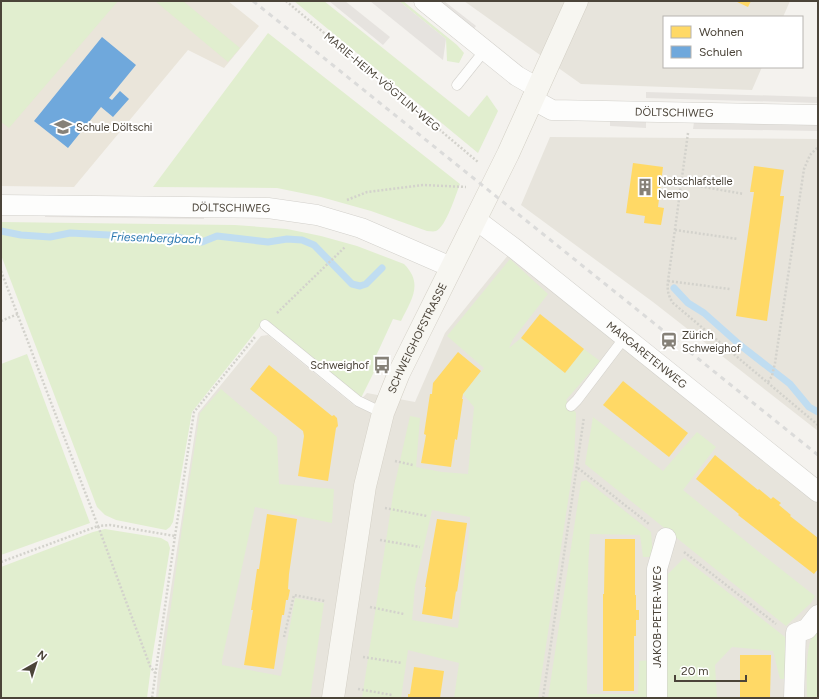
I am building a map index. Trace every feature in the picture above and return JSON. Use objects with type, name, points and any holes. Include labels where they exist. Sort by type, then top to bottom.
[{"type":"main road","name":"SCHWEIGHOFSTRASSE","points":[[333,698],[365,486],[384,413],[399,373],[508,154],[576,1]]},
{"type":"street","name":"DÖLTSCHIWEG","points":[[424,1],[517,76],[552,110],[818,115]]},
{"type":"street","name":"DÖLTSCHIWEG","points":[[1,204],[268,208],[317,215],[361,228],[451,267]]},
{"type":"street","name":"MARGARETENWEG","points":[[475,219],[515,249],[818,492]]},
{"type":"street","name":"JAKOB-PETER-WEG","points":[[657,698],[657,569],[666,538]]},
{"type":"street","points":[[794,698],[796,633],[807,629],[818,615]]},
{"type":"lane","points":[[457,85],[485,50]]},
{"type":"lane","points":[[265,325],[358,401],[384,413]]},
{"type":"lane","points":[[571,406],[625,337]]},
{"type":"path","name":"MARIE-HEIM-VÖGTLIN-WEG","points":[[286,1],[478,163]]},
{"type":"path","points":[[688,131],[668,281],[668,294],[673,303],[818,424]]},
{"type":"path","points":[[768,382],[772,376],[775,363],[804,168],[810,156],[818,147]]},
{"type":"path","points":[[681,183],[744,194]]},
{"type":"path","points":[[340,203],[367,192],[423,186],[466,187]]},
{"type":"path","points":[[675,230],[738,239]]},
{"type":"path","points":[[152,698],[194,412],[265,325],[339,254]]},
{"type":"path","points":[[1,271],[150,666],[155,673]]},
{"type":"path","points":[[668,281],[730,289]]},
{"type":"path","points":[[1,322],[18,314]]},
{"type":"path","points":[[543,698],[578,468],[586,401],[586,388]]},
{"type":"path","points":[[393,460],[413,465]]},
{"type":"path","points":[[385,508],[427,516]]},
{"type":"path","points":[[1,562],[98,526],[110,524],[175,536]]},
{"type":"path","points":[[380,540],[420,547]]},
{"type":"path","points":[[284,637],[294,595],[327,602]]},
{"type":"path","points":[[370,607],[404,614]]},
{"type":"path","points":[[363,657],[402,663]]},
{"type":"path","points":[[358,689],[392,695]]},
{"type":"shaded area","name":"Schule Döltschi","points":[[1,1],[228,1],[259,26],[224,68],[188,50],[74,187],[1,186]]},
{"type":"shaded area","points":[[329,1],[345,1],[390,37],[383,45]]},
{"type":"shaded area","points":[[370,1],[399,1],[446,39],[443,60]]},
{"type":"shaded area","points":[[432,1],[444,1],[476,26],[471,32]]},
{"type":"shaded area","points":[[464,1],[790,1],[783,16],[663,16],[663,68],[762,68],[752,90],[581,84]]},
{"type":"shaded area","points":[[646,92],[818,97],[818,103],[646,98]]},
{"type":"shaded area","points":[[610,120],[646,121],[646,128],[610,126]]},
{"type":"shaded area","points":[[694,122],[818,124],[818,131],[693,129]]},
{"type":"shaded area","points":[[550,137],[818,139],[818,431],[653,302],[521,205]]},
{"type":"shaded area","points":[[45,211],[204,213],[204,219],[45,217]]},
{"type":"shaded area","points":[[509,254],[818,502],[818,698],[156,698],[158,673],[198,413],[261,336],[268,335],[355,406],[367,393],[415,402],[445,333]]},
{"type":"green space","points":[[1,1],[118,1],[9,128],[1,122]]},
{"type":"green space","points":[[155,1],[183,1],[240,48],[228,62]]},
{"type":"green space","points":[[294,1],[324,1],[469,117],[487,95],[498,111],[478,153]]},
{"type":"green space","points":[[399,1],[403,1],[457,45],[464,53],[459,63],[447,61],[446,39]]},
{"type":"green space","points":[[268,33],[460,184],[447,217],[440,228],[436,231],[427,231],[371,211],[321,197],[277,188],[153,187]]},
{"type":"green space","points":[[1,222],[235,225],[287,229],[321,236],[357,246],[404,264],[410,271],[413,278],[414,292],[401,321],[393,319],[376,356],[380,360],[361,398],[265,320],[192,412],[173,522],[166,530],[116,520],[105,515],[97,507],[1,255]]},
{"type":"green space","points":[[510,259],[548,294],[513,339],[509,348],[521,338],[565,373],[584,349],[600,361],[566,400],[576,413],[574,462],[538,698],[454,698],[459,663],[408,650],[401,698],[362,698],[394,488],[410,416],[420,418],[416,467],[442,472],[468,474],[474,407],[463,394],[484,368],[447,336]],"holes":[[[432,510],[470,517],[458,628],[412,620],[415,586]]]},
{"type":"green space","points":[[27,354],[90,523],[1,555],[1,364]]},
{"type":"green space","points":[[221,389],[277,437],[279,484],[334,489],[332,523],[255,507],[222,660],[222,665],[281,676],[295,598],[324,603],[310,698],[158,698],[200,413]]},
{"type":"green space","points":[[593,417],[663,471],[697,432],[716,447],[683,490],[815,596],[811,603],[786,626],[585,464]]},
{"type":"green space","points":[[586,480],[651,532],[653,557],[643,557],[640,535],[590,534],[587,694],[638,694],[639,661],[651,660],[651,698],[548,698],[581,482]]},
{"type":"green space","points":[[105,529],[161,538],[168,542],[170,548],[147,698],[1,698],[1,567],[93,532]]},
{"type":"green space","points":[[684,558],[785,637],[790,679],[780,679],[773,651],[732,647],[715,665],[717,698],[666,698],[668,574]]},
{"type":"green space","points":[[818,626],[818,698],[807,698],[808,650],[810,641]]},
{"type":"building: Wohnen","points":[[735,1],[751,1],[748,7]]},
{"type":"building: Wohnen","name":"Notschlafstelle Nemo","points":[[633,163],[663,167],[658,207],[664,208],[661,225],[644,223],[645,216],[626,213]]},
{"type":"building: Wohnen","points":[[754,166],[784,170],[780,196],[784,196],[767,321],[736,316],[754,192],[750,192]]},
{"type":"building: Wohnen","points":[[540,314],[584,349],[565,373],[521,338]]},
{"type":"building: Wohnen","points":[[458,352],[481,371],[463,394],[457,440],[455,439],[451,467],[421,463],[426,435],[424,434],[430,394],[432,394],[433,383]]},
{"type":"building: Wohnen","points":[[269,365],[332,416],[334,415],[337,418],[338,426],[336,428],[328,481],[298,476],[304,436],[303,431],[250,389]]},
{"type":"building: Wohnen","points":[[623,381],[688,433],[669,457],[603,405]]},
{"type":"building: Wohnen","points":[[715,455],[758,490],[759,489],[771,499],[773,497],[781,503],[779,505],[791,515],[790,516],[818,538],[818,569],[814,574],[738,515],[739,514],[696,479]]},
{"type":"building: Wohnen","points":[[267,514],[297,519],[289,574],[288,589],[290,590],[288,600],[286,600],[284,615],[282,615],[274,669],[244,665],[253,610],[251,610],[257,569],[259,569]]},
{"type":"building: Wohnen","points":[[437,519],[467,523],[452,619],[422,614],[425,587]]},
{"type":"building: Wohnen","points":[[605,539],[635,539],[635,595],[636,610],[639,610],[639,620],[636,620],[636,636],[634,636],[634,691],[603,691],[603,594]]},
{"type":"building: Wohnen","points":[[740,655],[771,655],[770,698],[740,698]]},
{"type":"building: Wohnen","points":[[414,667],[444,671],[440,698],[408,698],[408,694],[410,694]]},
{"type":"building: Schulen","points":[[102,37],[136,65],[109,98],[112,100],[120,91],[129,99],[113,117],[101,107],[68,148],[34,121]]},
{"type":"waterway","name":"Friesenbergbach","points":[[1,231],[21,235],[50,237],[70,233],[109,235],[129,238],[176,237],[202,242],[217,236],[268,242],[287,239],[302,240],[314,245],[352,284],[360,286],[366,284],[382,268]]},
{"type":"waterway","name":"Friesenbergbach","points":[[674,288],[688,303],[704,313],[740,345],[790,384],[809,407],[818,412]]},
{"type":"railway","points":[[253,1],[818,455]]},
{"type":"place","name":"Schule Döltschi","points":[[63,127]]},
{"type":"place","name":"Notschlafstelle Nemo","points":[[645,187]]},
{"type":"place","name":"Zürich Schweighof","points":[[669,341]]},
{"type":"place","name":"Schweighof","points":[[382,365]]}]
